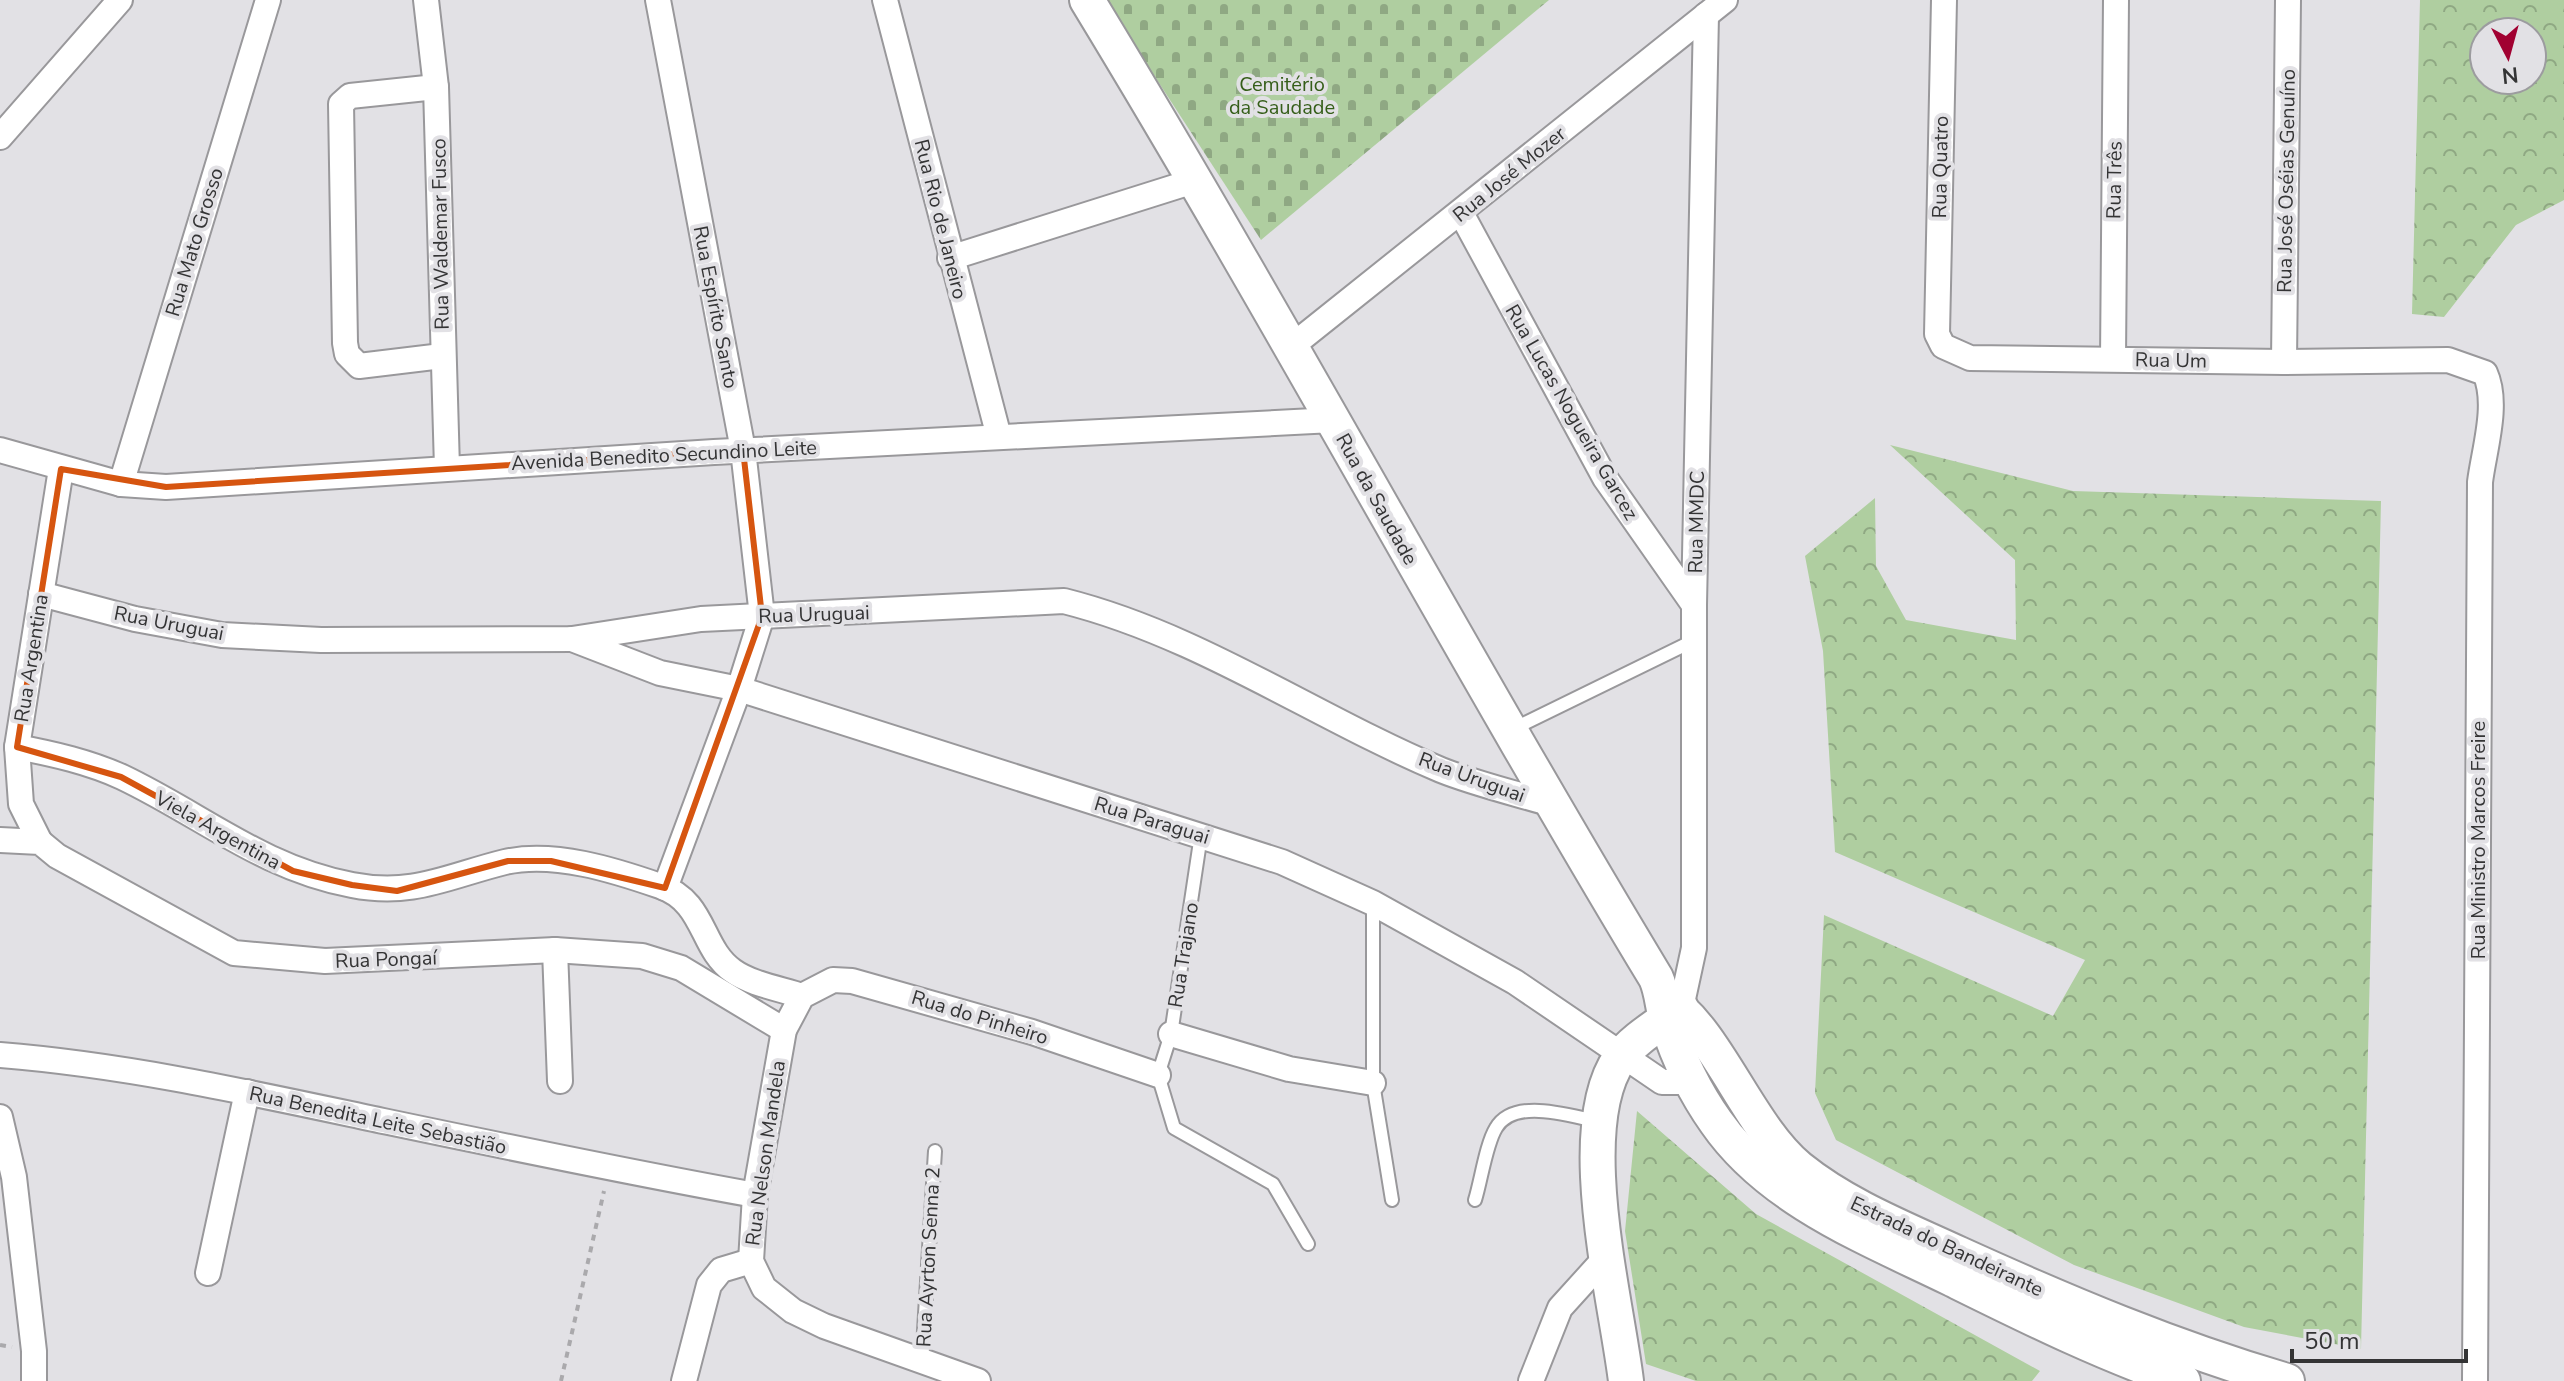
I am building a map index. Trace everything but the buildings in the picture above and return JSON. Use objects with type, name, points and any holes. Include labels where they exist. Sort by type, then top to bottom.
[{"type":"main road","name":"Rua da Saudade","points":[[1087,0],[1197,180],[1551,804],[1671,1009]]},
{"type":"main road","points":[[1626,1381],[1598,1168],[1599,1122],[1605,1083],[1621,1055],[1671,1009]]},
{"type":"main road","name":"Estrada do Bandeirante","points":[[1671,1009],[1693,1082],[1717,1124],[1741,1152],[1781,1188],[1860,1234],[2056,1330],[2183,1381]]},
{"type":"main road","name":"Estrada do Bandeirante","points":[[1671,1009],[1772,1141],[1799,1168],[1835,1193],[1912,1233],[2072,1305],[2201,1356],[2287,1381]]},
{"type":"street","points":[[0,137],[120,0]]},
{"type":"street","name":"Rua Mato Grosso","points":[[121,484],[268,0]]},
{"type":"street","name":"Rua Waldemar Fusco","points":[[426,0],[436,87],[447,468]]},
{"type":"street","name":"Rua Espírito Santo","points":[[658,0],[743,450],[762,616]]},
{"type":"street","name":"Rua Rio de Janeiro","points":[[885,0],[999,437]]},
{"type":"street","name":"Rua Quatro","points":[[1937,334],[1944,0]]},
{"type":"street","name":"Rua Três","points":[[2113,359],[2116,0]]},
{"type":"street","name":"Rua José Oséias Genuíno","points":[[2284,362],[2288,0]]},
{"type":"street","name":"Rua José Mozer","points":[[1292,346],[1716,8]]},
{"type":"street","name":"Rua MMDC","points":[[1671,1009],[1694,948],[1694,605],[1716,8]]},
{"type":"street","points":[[436,87],[350,96],[341,104],[345,343],[347,354],[359,366],[442,356]]},
{"type":"street","points":[[950,258],[1197,180]]},
{"type":"street","name":"Rua Lucas Nogueira Garcez","points":[[1461,213],[1605,478],[1694,605]]},
{"type":"street","name":"Rua Um","points":[[1937,334],[1943,346],[1970,358],[2284,362],[2415,360]]},
{"type":"street","name":"Rua Ministro Marcos Freire","points":[[2415,360],[2448,360],[2485,373],[2490,400],[2480,482],[2475,1381]]},
{"type":"street","name":"Avenida Benedito Secundino Leite","points":[[0,450],[121,484],[166,487],[743,450],[1333,420]]},
{"type":"street","name":"Rua Argentina","points":[[40,842],[21,804],[17,747],[61,469]]},
{"type":"street","name":"Rua Uruguai","points":[[41,594],[135,619],[222,635],[321,640],[572,639],[640,626],[762,616],[1064,601],[1107,612],[1164,633],[1442,770],[1551,804]]},
{"type":"street","points":[[665,888],[739,689],[762,616]]},
{"type":"street","name":"Rua Paraguai","points":[[572,639],[660,673],[739,689],[1282,862],[1373,903],[1515,982],[1662,1082],[1693,1082]]},
{"type":"street","name":"Viela Argentina","points":[[17,747],[61,755],[121,777],[240,845],[293,871],[352,885],[397,891],[438,884],[508,861],[551,861],[586,865],[665,888],[689,904],[716,952],[733,971],[802,996]]},
{"type":"street","points":[[0,840],[40,842]]},
{"type":"street","name":"Rua Pongaí","points":[[40,842],[57,856],[234,953],[325,961],[555,950],[642,956],[681,968],[784,1030]]},
{"type":"street","points":[[555,950],[560,1081]]},
{"type":"street","name":"Rua do Pinheiro","points":[[802,996],[833,980],[852,981],[1032,1032],[1158,1075]]},
{"type":"street","name":"Rua Nelson Mandela","points":[[685,1380],[709,1285],[721,1270],[751,1261],[755,1195],[784,1030],[802,996]]},
{"type":"street","points":[[1171,1034],[1289,1069],[1373,1083]]},
{"type":"street","name":"Rua Benedita Leite Sebastião","points":[[0,1055],[116,1069],[247,1092],[609,1169],[755,1195]]},
{"type":"street","points":[[208,1273],[247,1092]]},
{"type":"street","points":[[0,1117],[14,1177],[34,1351],[34,1381]]},
{"type":"street","points":[[1531,1381],[1560,1308],[1608,1255]]},
{"type":"street","points":[[751,1261],[764,1288],[793,1311],[824,1326],[978,1381]]},
{"type":"lane","points":[[1510,731],[1695,640]]},
{"type":"lane","name":"Rua Trajano","points":[[1158,1075],[1171,1034],[1201,835]]},
{"type":"lane","points":[[1373,903],[1373,1083],[1392,1200]]},
{"type":"lane","points":[[1158,1075],[1174,1128],[1273,1184],[1308,1244]]},
{"type":"lane","points":[[1475,1200],[1496,1126],[1515,1113],[1550,1111],[1599,1122]]},
{"type":"lane","name":"Rua Ayrton Senna 2","points":[[922,1363],[935,1151]]},
{"type":"path","points":[[561,1381],[609,1169]]},
{"type":"highlighted area","points":[[743,450],[762,616],[665,888],[551,861],[508,861],[397,891],[352,885],[293,871],[121,777],[17,747],[61,469],[166,487]]},
{"type":"green space","name":"Cemitério da Saudade","points":[[1105,0],[1549,0],[1261,240]]},
{"type":"green space","points":[[2420,0],[2564,0],[2564,200],[2516,225],[2444,317],[2412,314]]},
{"type":"green space","points":[[1890,445],[2073,491],[2381,501],[2361,1349],[2244,1327],[2074,1265],[1836,1140],[1815,1093],[1824,915],[2053,1016],[2085,960],[1835,852],[1823,651],[1805,556],[1875,498],[1876,566],[1906,620],[2016,640],[2015,560]]},
{"type":"green space","points":[[1637,1111],[1756,1214],[2040,1371],[2032,1381],[1696,1381],[1646,1364],[1625,1231]]}]
